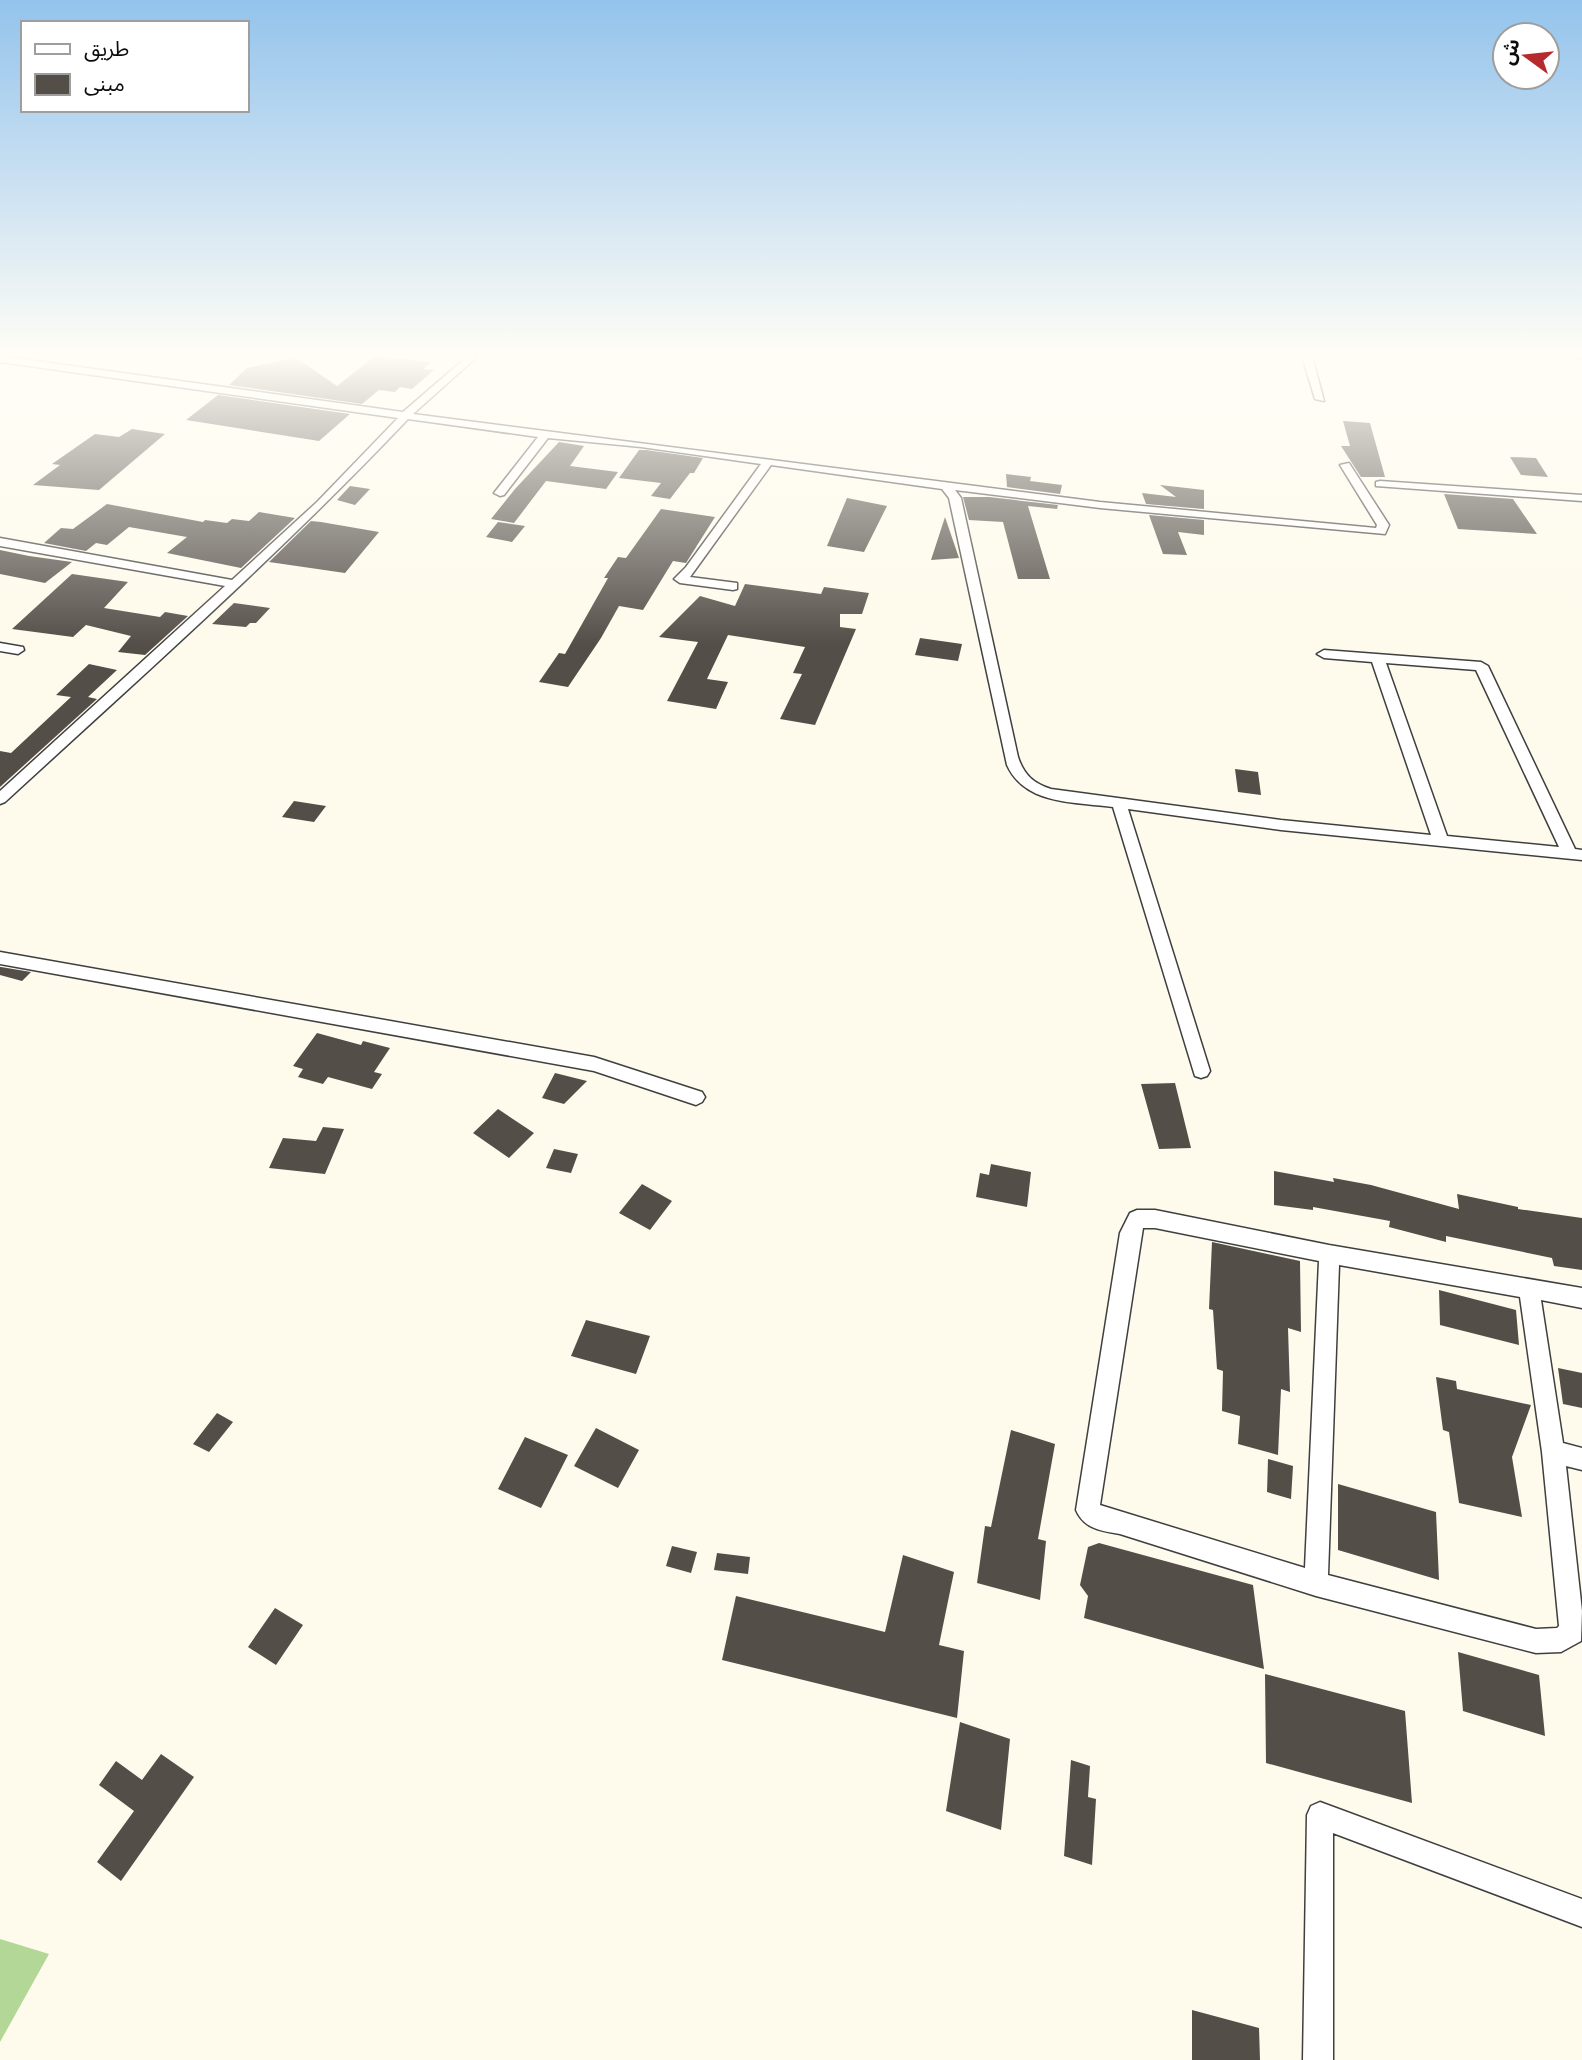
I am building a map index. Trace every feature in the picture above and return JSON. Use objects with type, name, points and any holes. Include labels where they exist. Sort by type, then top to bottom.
[{"type":"street","points":[[0,799],[236,584],[373,452]]},
{"type":"street","points":[[500,493],[532,452]]},
{"type":"street","points":[[693,452],[1100,505],[1381,532],[1383,525],[1345,465]]},
{"type":"street","points":[[733,586],[680,579],[690,570],[769,461]]},
{"type":"street","points":[[1380,484],[1582,498]]},
{"type":"street","points":[[946,486],[955,498],[1016,774],[1024,784],[1036,790],[1119,804],[1441,842],[1576,854]]},
{"type":"street","points":[[0,542],[236,584]]},
{"type":"street","points":[[0,647],[18,650]]},
{"type":"street","points":[[1324,654],[1481,666],[1576,854]]},
{"type":"street","points":[[1378,659],[1441,842]]},
{"type":"street","points":[[1119,804],[1201,1071]]},
{"type":"street","points":[[0,958],[594,1064],[696,1097]]},
{"type":"street","points":[[1529,1287],[1553,1452],[1572,1632],[1561,1640],[1536,1641],[1316,1584],[1120,1522],[1100,1519],[1088,1510],[1130,1233],[1137,1219],[1155,1219],[1329,1254],[1529,1287],[1582,1298]]},
{"type":"street","points":[[1316,1584],[1329,1254]]},
{"type":"street","points":[[1553,1452],[1582,1459]]},
{"type":"street","points":[[1318,2060],[1321,1815],[1582,1913]]},
{"type":"green space","points":[[0,1939],[49,1954],[0,2042]]},
{"type":"building","points":[[69,452],[144,452],[99,490],[33,485],[60,465],[52,464]]},
{"type":"building","points":[[550,452],[580,452],[570,466],[618,472],[606,489],[546,481],[514,523],[491,519]]},
{"type":"building","points":[[637,452],[661,452],[703,458],[694,473],[690,473],[670,499],[651,496],[661,483],[619,478]]},
{"type":"building","points":[[1345,452],[1378,452],[1385,477],[1361,477]]},
{"type":"building","points":[[1510,457],[1536,458],[1548,477],[1521,475]]},
{"type":"building","points":[[1006,474],[1031,477],[1030,481],[1062,485],[1060,494],[1007,487]]},
{"type":"building","points":[[1160,485],[1204,490],[1204,509],[1146,504],[1142,493],[1176,497]]},
{"type":"building","points":[[350,486],[370,489],[355,505],[337,500]]},
{"type":"building","points":[[1444,494],[1513,499],[1537,534],[1458,529]]},
{"type":"building","points":[[963,497],[989,497],[1058,505],[1057,509],[1028,506],[1050,579],[1018,579],[1003,522],[969,520]]},
{"type":"building","points":[[847,498],[887,506],[864,552],[827,546]]},
{"type":"building","points":[[107,504],[203,522],[227,523],[232,519],[249,521],[259,512],[295,518],[241,568],[167,553],[187,537],[129,527],[107,545],[96,543],[86,551],[44,543],[61,528],[73,529]]},
{"type":"building","points":[[661,509],[715,517],[686,563],[673,561],[643,610],[619,606],[568,687],[539,682],[559,653],[565,654],[608,578],[604,578],[618,557],[626,558]]},
{"type":"building","points":[[1149,515],[1204,520],[1204,535],[1178,532],[1187,555],[1163,554]]},
{"type":"building","points":[[945,517],[959,558],[931,560]]},
{"type":"building","points":[[311,521],[379,532],[345,573],[269,562]]},
{"type":"building","points":[[498,522],[525,526],[512,542],[486,537]]},
{"type":"building","points":[[0,550],[72,562],[45,583],[0,574]]},
{"type":"building","points":[[72,574],[128,582],[104,608],[160,617],[165,612],[188,616],[145,655],[118,652],[131,636],[86,625],[73,637],[12,629]]},
{"type":"building","points":[[745,584],[821,594],[824,587],[869,593],[862,614],[840,614],[840,627],[856,629],[815,725],[780,719],[802,674],[793,673],[805,647],[728,635],[707,679],[728,682],[716,709],[667,701],[698,642],[659,637],[700,596],[735,606]]},
{"type":"building","points":[[234,603],[270,608],[256,623],[250,623],[246,627],[212,624]]},
{"type":"building","points":[[920,638],[962,644],[958,661],[915,655]]},
{"type":"building","points":[[89,664],[117,670],[88,697],[97,699],[0,787],[0,751],[11,753],[71,697],[56,695]]},
{"type":"building","points":[[1235,769],[1258,772],[1261,795],[1238,792]]},
{"type":"building","points":[[294,801],[326,806],[314,822],[282,817]]},
{"type":"building","points":[[0,967],[31,972],[22,981],[0,975]]},
{"type":"building","points":[[317,1033],[361,1045],[363,1041],[390,1048],[374,1072],[382,1074],[372,1089],[328,1077],[323,1084],[298,1077],[303,1069],[293,1066]]},
{"type":"building","points":[[555,1073],[587,1081],[564,1104],[542,1098]]},
{"type":"building","points":[[1175,1083],[1191,1148],[1159,1149],[1141,1084]]},
{"type":"building","points":[[498,1109],[534,1133],[509,1158],[473,1133]]},
{"type":"building","points":[[323,1127],[344,1129],[325,1174],[269,1168],[283,1138],[316,1141]]},
{"type":"building","points":[[554,1149],[578,1154],[571,1173],[546,1168]]},
{"type":"building","points":[[991,1164],[1031,1172],[1027,1207],[976,1197],[980,1173],[989,1175]]},
{"type":"building","points":[[1274,1171],[1334,1182],[1333,1178],[1371,1185],[1459,1209],[1457,1194],[1518,1209],[1582,1218],[1582,1270],[1554,1266],[1552,1258],[1446,1236],[1446,1242],[1389,1227],[1390,1221],[1313,1207],[1313,1210],[1274,1205]]},
{"type":"building","points":[[642,1184],[672,1201],[650,1230],[619,1213]]},
{"type":"building","points":[[1212,1242],[1300,1261],[1301,1332],[1288,1328],[1290,1392],[1281,1389],[1278,1455],[1238,1444],[1240,1416],[1222,1411],[1223,1371],[1217,1369],[1213,1310],[1209,1309]]},
{"type":"building","points":[[1439,1290],[1516,1310],[1519,1345],[1440,1325]]},
{"type":"building","points":[[586,1320],[650,1336],[636,1374],[571,1356]]},
{"type":"building","points":[[1558,1368],[1582,1373],[1582,1408],[1563,1404]]},
{"type":"building","points":[[1436,1377],[1456,1381],[1457,1389],[1531,1405],[1512,1457],[1522,1517],[1459,1503],[1449,1432],[1443,1430]]},
{"type":"building","points":[[217,1413],[233,1422],[209,1452],[193,1444]]},
{"type":"building","points":[[596,1428],[639,1450],[618,1488],[574,1466]]},
{"type":"building","points":[[1011,1430],[1055,1444],[1038,1539],[1046,1541],[1040,1600],[977,1583],[985,1526],[991,1527]]},
{"type":"building","points":[[525,1437],[568,1455],[541,1508],[498,1489]]},
{"type":"building","points":[[1268,1459],[1293,1466],[1291,1499],[1267,1492]]},
{"type":"building","points":[[1338,1484],[1436,1512],[1439,1580],[1338,1550]]},
{"type":"building","points":[[1099,1543],[1253,1585],[1264,1669],[1084,1618],[1088,1596],[1080,1585],[1088,1547]]},
{"type":"building","points":[[672,1546],[697,1552],[691,1573],[666,1566]]},
{"type":"building","points":[[717,1553],[750,1557],[748,1574],[714,1570]]},
{"type":"building","points":[[903,1555],[954,1572],[939,1645],[964,1651],[957,1718],[722,1660],[736,1596],[885,1632]]},
{"type":"building","points":[[275,1608],[303,1625],[276,1665],[248,1647]]},
{"type":"building","points":[[1458,1652],[1539,1675],[1545,1736],[1463,1711]]},
{"type":"building","points":[[1265,1674],[1405,1711],[1412,1803],[1266,1763]]},
{"type":"building","points":[[960,1722],[1010,1739],[1001,1830],[946,1811]]},
{"type":"building","points":[[161,1754],[194,1777],[121,1881],[97,1862],[134,1811],[99,1785],[116,1761],[142,1780]]},
{"type":"building","points":[[1071,1760],[1090,1766],[1088,1797],[1096,1799],[1092,1865],[1064,1856]]},
{"type":"building","points":[[1192,2010],[1259,2028],[1260,2060],[1192,2060]]}]
